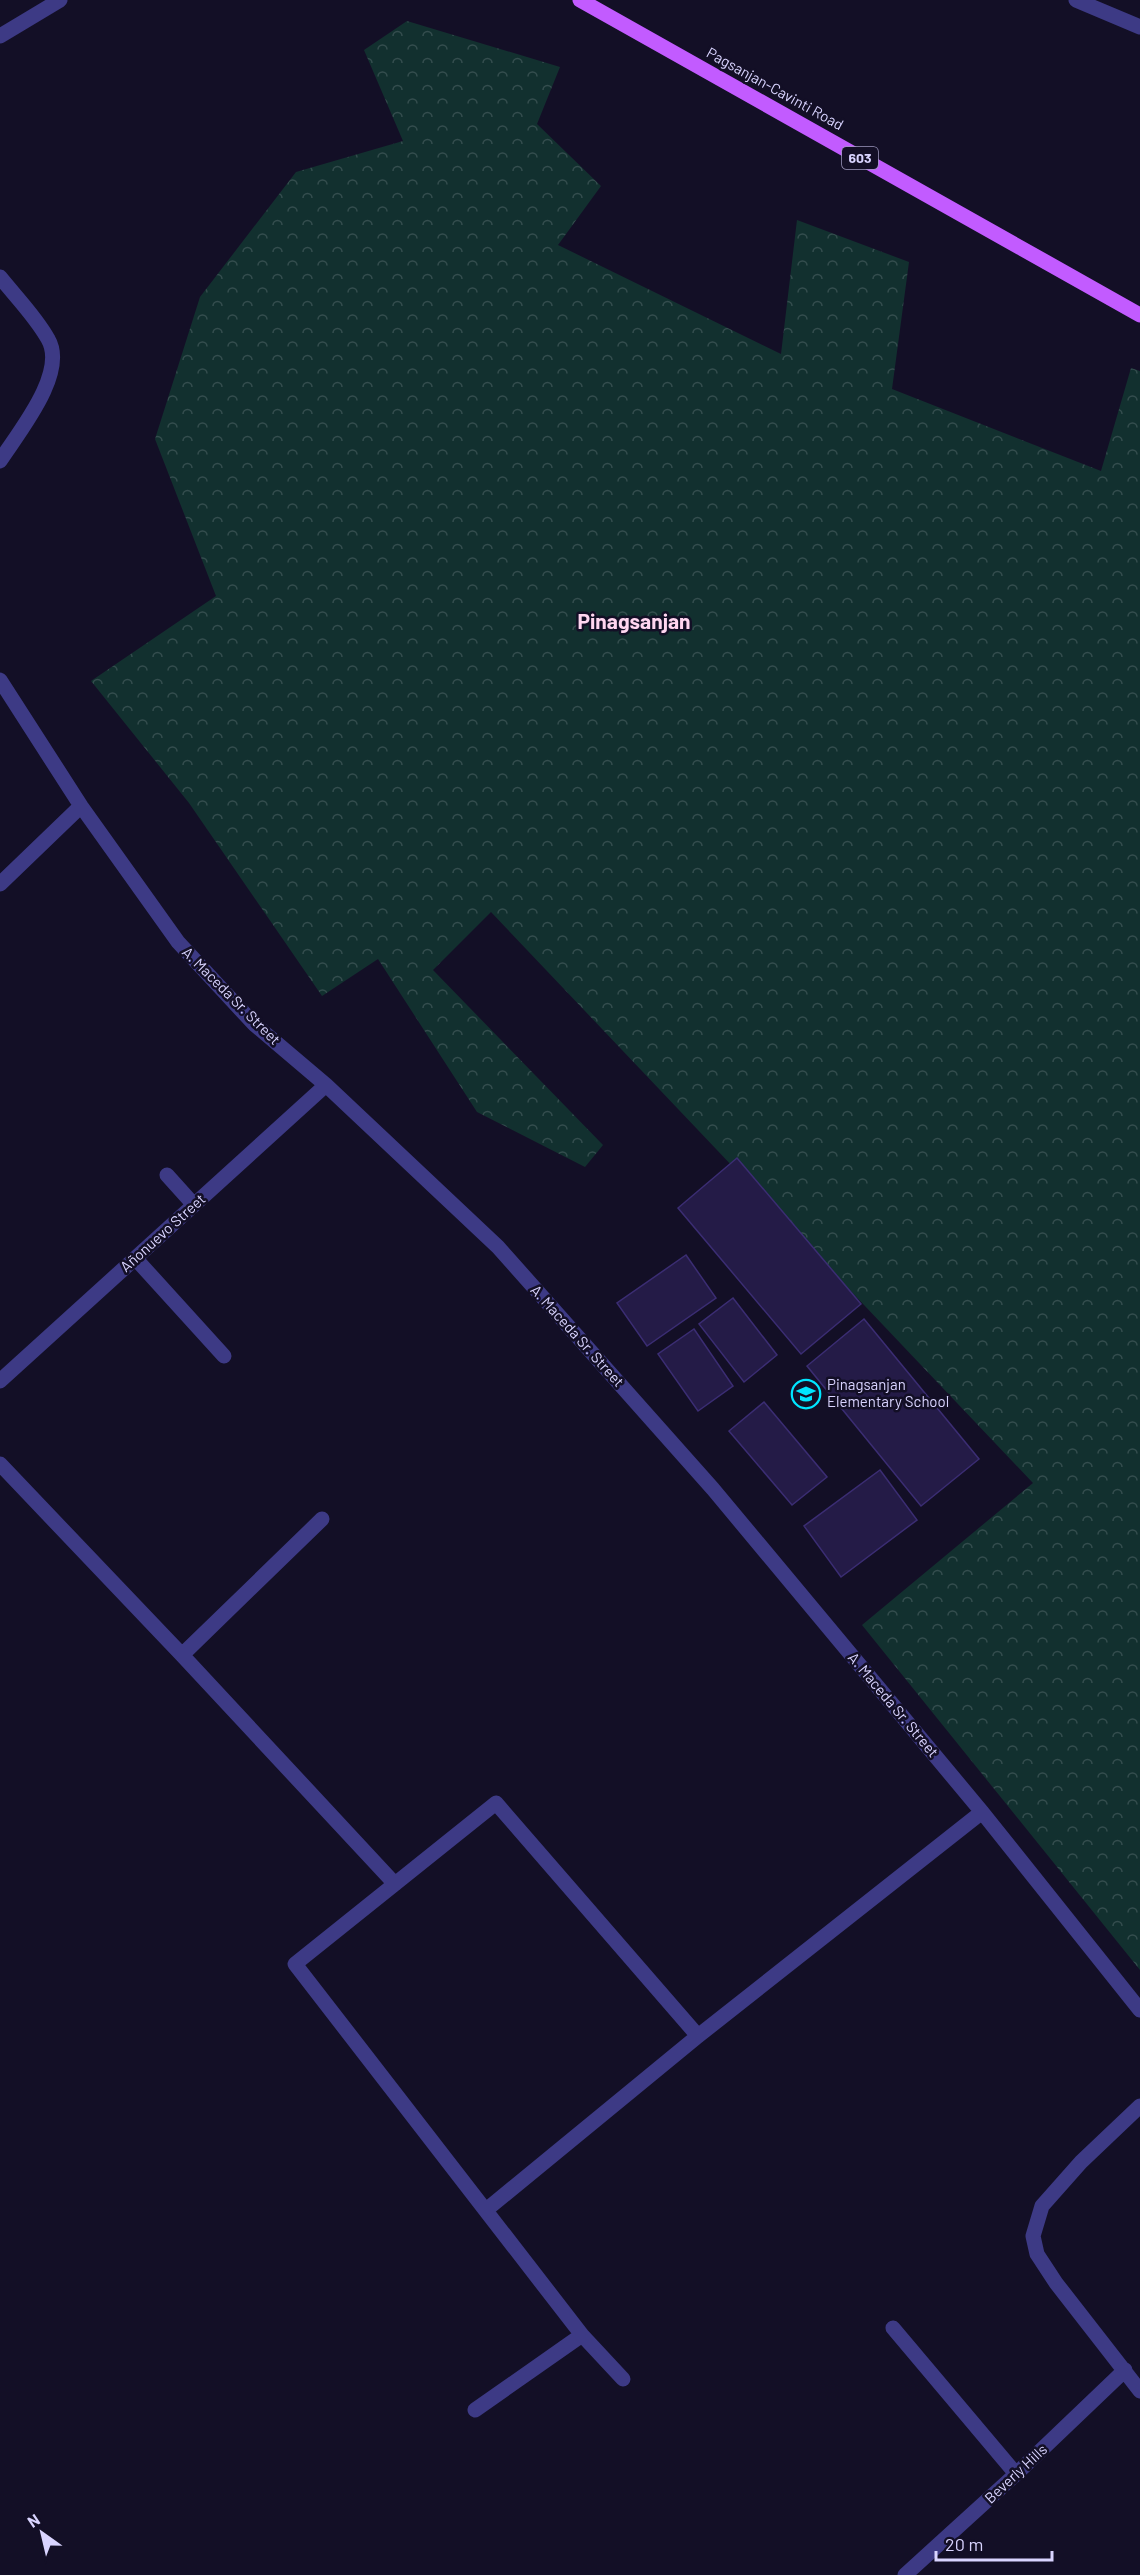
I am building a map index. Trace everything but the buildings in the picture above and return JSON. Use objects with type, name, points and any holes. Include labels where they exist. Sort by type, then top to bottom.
[{"type":"main road","name":"Pagsanjan-Cavinti Road","points":[[580,0],[1140,315]]},
{"type":"street","points":[[0,36],[60,0]]},
{"type":"street","points":[[1076,0],[1140,27]]},
{"type":"street","points":[[0,277],[50,340],[54,363],[40,399],[0,461]]},
{"type":"street","name":"A. Maceda Sr. Street","points":[[0,680],[81,806],[178,942],[254,1024],[326,1085],[498,1247],[713,1489],[982,1812],[1140,2010]]},
{"type":"street","points":[[0,884],[81,806]]},
{"type":"street","name":"Añonuevo Street","points":[[0,1381],[326,1085]]},
{"type":"street","points":[[167,1175],[194,1204]]},
{"type":"street","points":[[135,1258],[224,1356]]},
{"type":"street","points":[[0,1464],[182,1654],[395,1884]]},
{"type":"street","points":[[182,1654],[322,1519]]},
{"type":"street","points":[[623,2379],[582,2334],[295,1964],[496,1803],[698,2036]]},
{"type":"street","points":[[486,2210],[698,2036],[982,1812]]},
{"type":"street","points":[[1140,2106],[1081,2162],[1042,2206],[1033,2236],[1037,2254],[1056,2283],[1140,2391]]},
{"type":"street","points":[[893,2328],[1016,2474]]},
{"type":"street","points":[[475,2410],[582,2334]]},
{"type":"street","name":"Beverly Hills","points":[[905,2575],[1125,2370]]},
{"type":"green space","points":[[407,21],[560,67],[537,124],[601,186],[558,245],[781,354],[797,220],[909,262],[892,389],[1101,471],[1131,368],[1140,371],[1140,1970],[862,1625],[1033,1483],[491,912],[433,970],[603,1145],[585,1167],[477,1112],[378,959],[322,996],[189,803],[91,681],[216,596],[155,439],[200,297],[296,172],[403,141],[364,50]]},
{"type":"place","name":"Pinagsanjan Elementary School","points":[[806,1394]]},
{"type":"district","name":"Pinagsanjan","points":[[634,622]]}]
